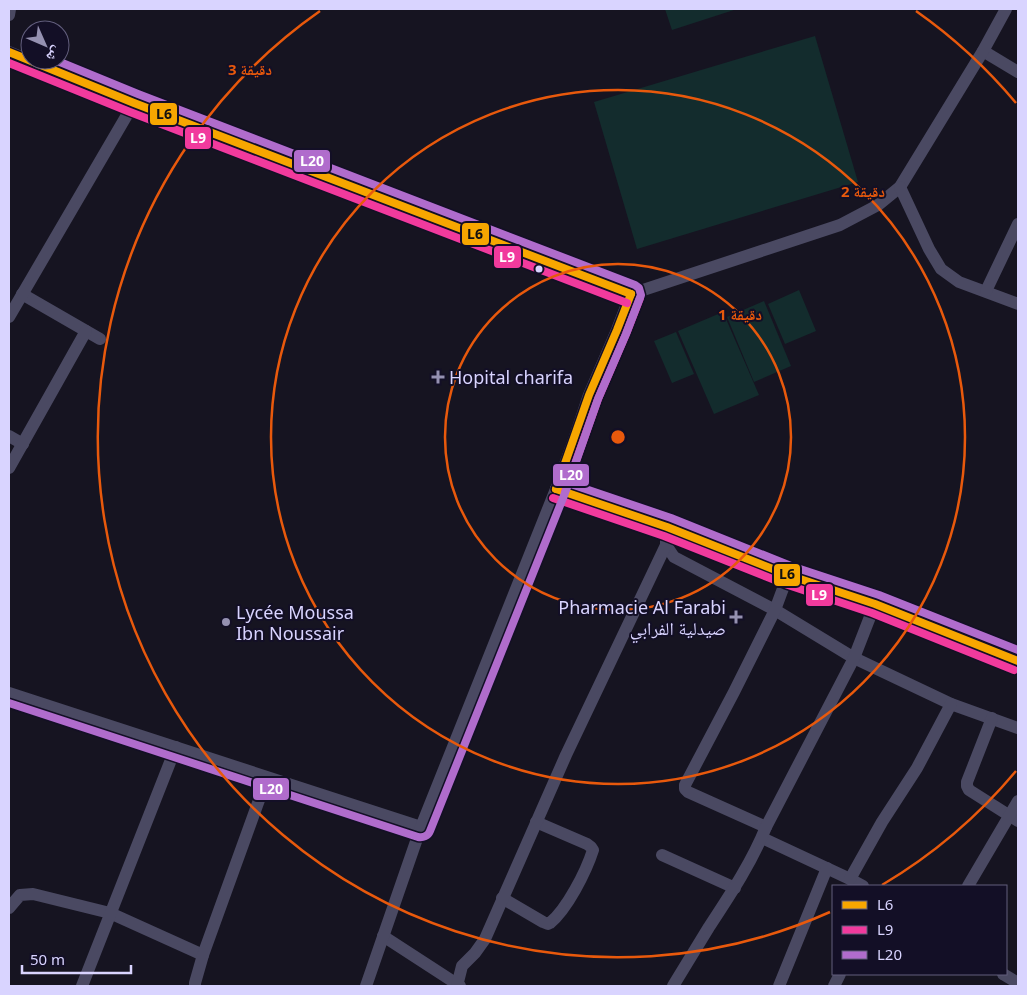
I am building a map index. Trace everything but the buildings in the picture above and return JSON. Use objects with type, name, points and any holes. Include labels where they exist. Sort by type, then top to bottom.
[{"type":"street","points":[[9,14],[10,9]]},
{"type":"street","points":[[9,52],[134,103],[631,294],[840,225],[878,205],[900,187],[984,51],[1006,9]]},
{"type":"street","points":[[984,51],[1018,72]]},
{"type":"street","points":[[9,317],[134,103]]},
{"type":"street","points":[[900,187],[941,269],[959,282],[1018,304]]},
{"type":"street","points":[[986,291],[1018,224]]},
{"type":"street","points":[[22,294],[100,339]]},
{"type":"street","points":[[366,986],[421,827],[556,489],[589,395],[631,294]]},
{"type":"street","points":[[9,468],[86,331]]},
{"type":"street","points":[[9,436],[22,444]]},
{"type":"street","points":[[556,489],[667,527],[788,575],[876,604],[1018,661]]},
{"type":"street","points":[[383,936],[458,986],[462,966],[485,939],[566,755],[666,546],[667,527]]},
{"type":"street","points":[[666,546],[674,558],[775,610],[854,658],[951,704],[1018,728]]},
{"type":"street","points":[[788,575],[775,610],[685,789],[826,868],[861,885]]},
{"type":"street","points":[[673,986],[735,888],[854,658],[876,604]]},
{"type":"street","points":[[9,693],[421,827]]},
{"type":"street","points":[[850,879],[882,822],[917,768],[951,704]]},
{"type":"street","points":[[992,718],[967,786],[969,790],[1014,818]]},
{"type":"street","points":[[82,986],[176,747]]},
{"type":"street","points":[[196,986],[195,983],[203,955],[267,778]]},
{"type":"street","points":[[969,885],[1014,818],[1018,801]]},
{"type":"street","points":[[502,898],[543,922],[550,924],[577,887],[591,857],[593,850],[587,844],[536,822]]},
{"type":"street","points":[[662,855],[735,888]]},
{"type":"street","points":[[779,986],[826,868]]},
{"type":"street","points":[[9,908],[20,895],[33,894],[110,913],[203,955]]},
{"type":"street","points":[[1005,975],[1018,983]]},
{"type":"green space","points":[[665,9],[737,9],[672,30]]},
{"type":"green space","points":[[815,36],[858,182],[637,249],[594,102]]},
{"type":"green space","points":[[799,290],[816,331],[785,344],[768,304]]},
{"type":"green space","points":[[764,301],[791,366],[754,382],[727,317]]},
{"type":"green space","points":[[723,312],[759,395],[714,414],[678,331]]},
{"type":"green space","points":[[676,332],[694,374],[672,383],[654,341]]},
{"type":"transit line","name":"L6","points":[[9,52],[134,103],[631,294]]},
{"type":"transit line","name":"L9","points":[[9,63],[130,112],[627,303]]},
{"type":"transit line","name":"L20","points":[[9,703],[418,837],[427,835],[565,493],[598,399],[641,295],[639,288],[635,285],[70,66]]},
{"type":"transit line","name":"L6","points":[[556,489],[589,395],[631,294]]},
{"type":"transit line","name":"L9","points":[[565,492],[598,399],[640,298]]},
{"type":"transit line","name":"L20","points":[[559,480],[671,518],[791,566],[879,595],[1018,650]]},
{"type":"transit line","name":"L6","points":[[556,489],[667,527],[788,575],[875,604],[1018,661]]},
{"type":"transit line","name":"L9","points":[[553,498],[664,536],[785,584],[872,613],[1014,670]]},
{"type":"place","name":"Hopital charifa","points":[[438,377]]},
{"type":"place","name":"Pharmacie Al Farabi صيدلية الفرابي","points":[[736,617]]},
{"type":"place","name":"Lycée Moussa Ibn Noussair","points":[[226,622]]}]
